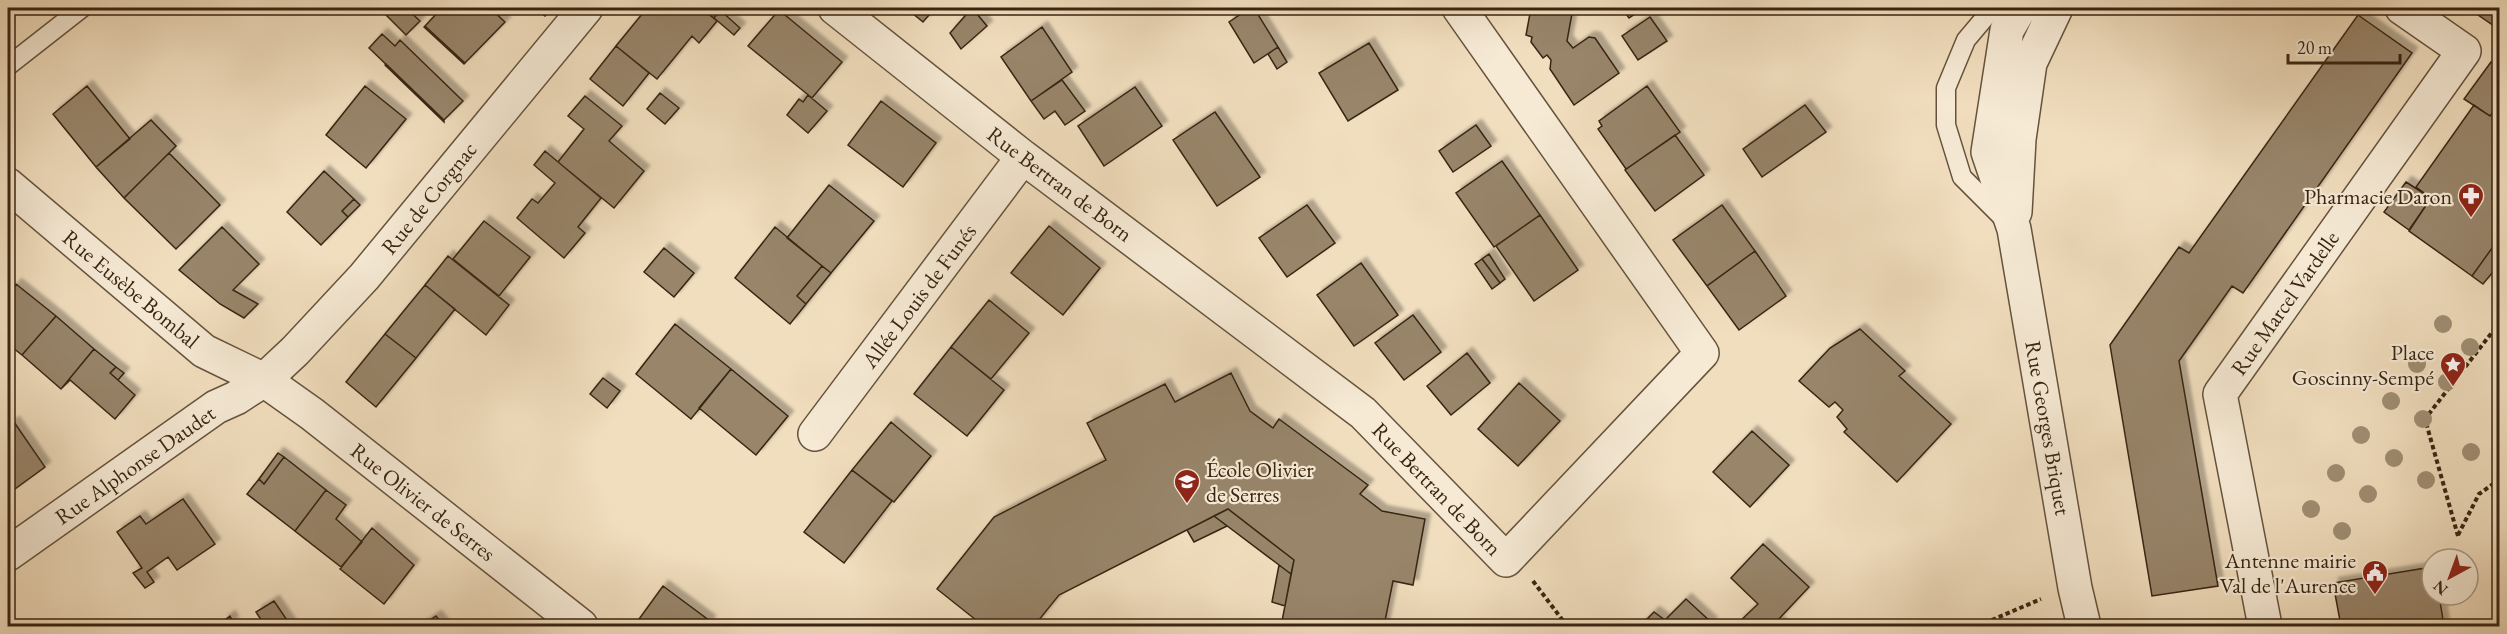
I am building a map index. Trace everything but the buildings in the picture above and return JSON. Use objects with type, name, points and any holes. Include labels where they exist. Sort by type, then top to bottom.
[{"type":"street","name":"Rue de Corgnac","points":[[264,380],[295,351],[364,277],[586,8]]},
{"type":"street","name":"Rue Bertran de Born","points":[[836,8],[1023,157],[1363,412],[1506,560],[1702,352],[1460,8]]},
{"type":"street","name":"Rue Georges Briquet","points":[[2020,8],[2007,30],[1988,152],[2014,229],[2075,588],[2084,627]]},
{"type":"street","name":"Rue Georges Briquet","points":[[2014,229],[2019,139],[2030,63],[2056,8]]},
{"type":"street","name":"Rue Marcel Vardelle","points":[[2265,627],[2220,394],[2464,51],[2402,8]]},
{"type":"street","name":"Allée Louis de Funés","points":[[815,434],[1023,157]]},
{"type":"street","name":"Rue Eusèbe Bombal","points":[[8,185],[204,351],[264,380]]},
{"type":"street","name":"Rue Alphonse Daudet","points":[[8,554],[216,407],[236,398],[264,380]]},
{"type":"street","name":"Rue Olivier de Serres","points":[[264,380],[312,414],[574,625]]},
{"type":"lane","points":[[8,66],[82,8]]},
{"type":"lane","points":[[1993,8],[1966,40],[1946,88],[1946,125],[1962,177],[2014,229]]},
{"type":"path","points":[[2499,322],[2425,419],[2458,536],[2479,494],[2499,479]]},
{"type":"path","points":[[1506,560],[1525,570],[1564,622],[1565,627]]},
{"type":"path","points":[[1978,627],[2043,598]]},
{"type":"place","name":"Pharmacie Daron","points":[[2471,219]]},
{"type":"place","name":"Place Goscinny-Sempé","points":[[2453,388]]},
{"type":"place","name":"École Olivier de Serres","points":[[1187,505]]},
{"type":"place","name":"Antenne mairie Val de l'Aurence","points":[[2375,596]]}]
